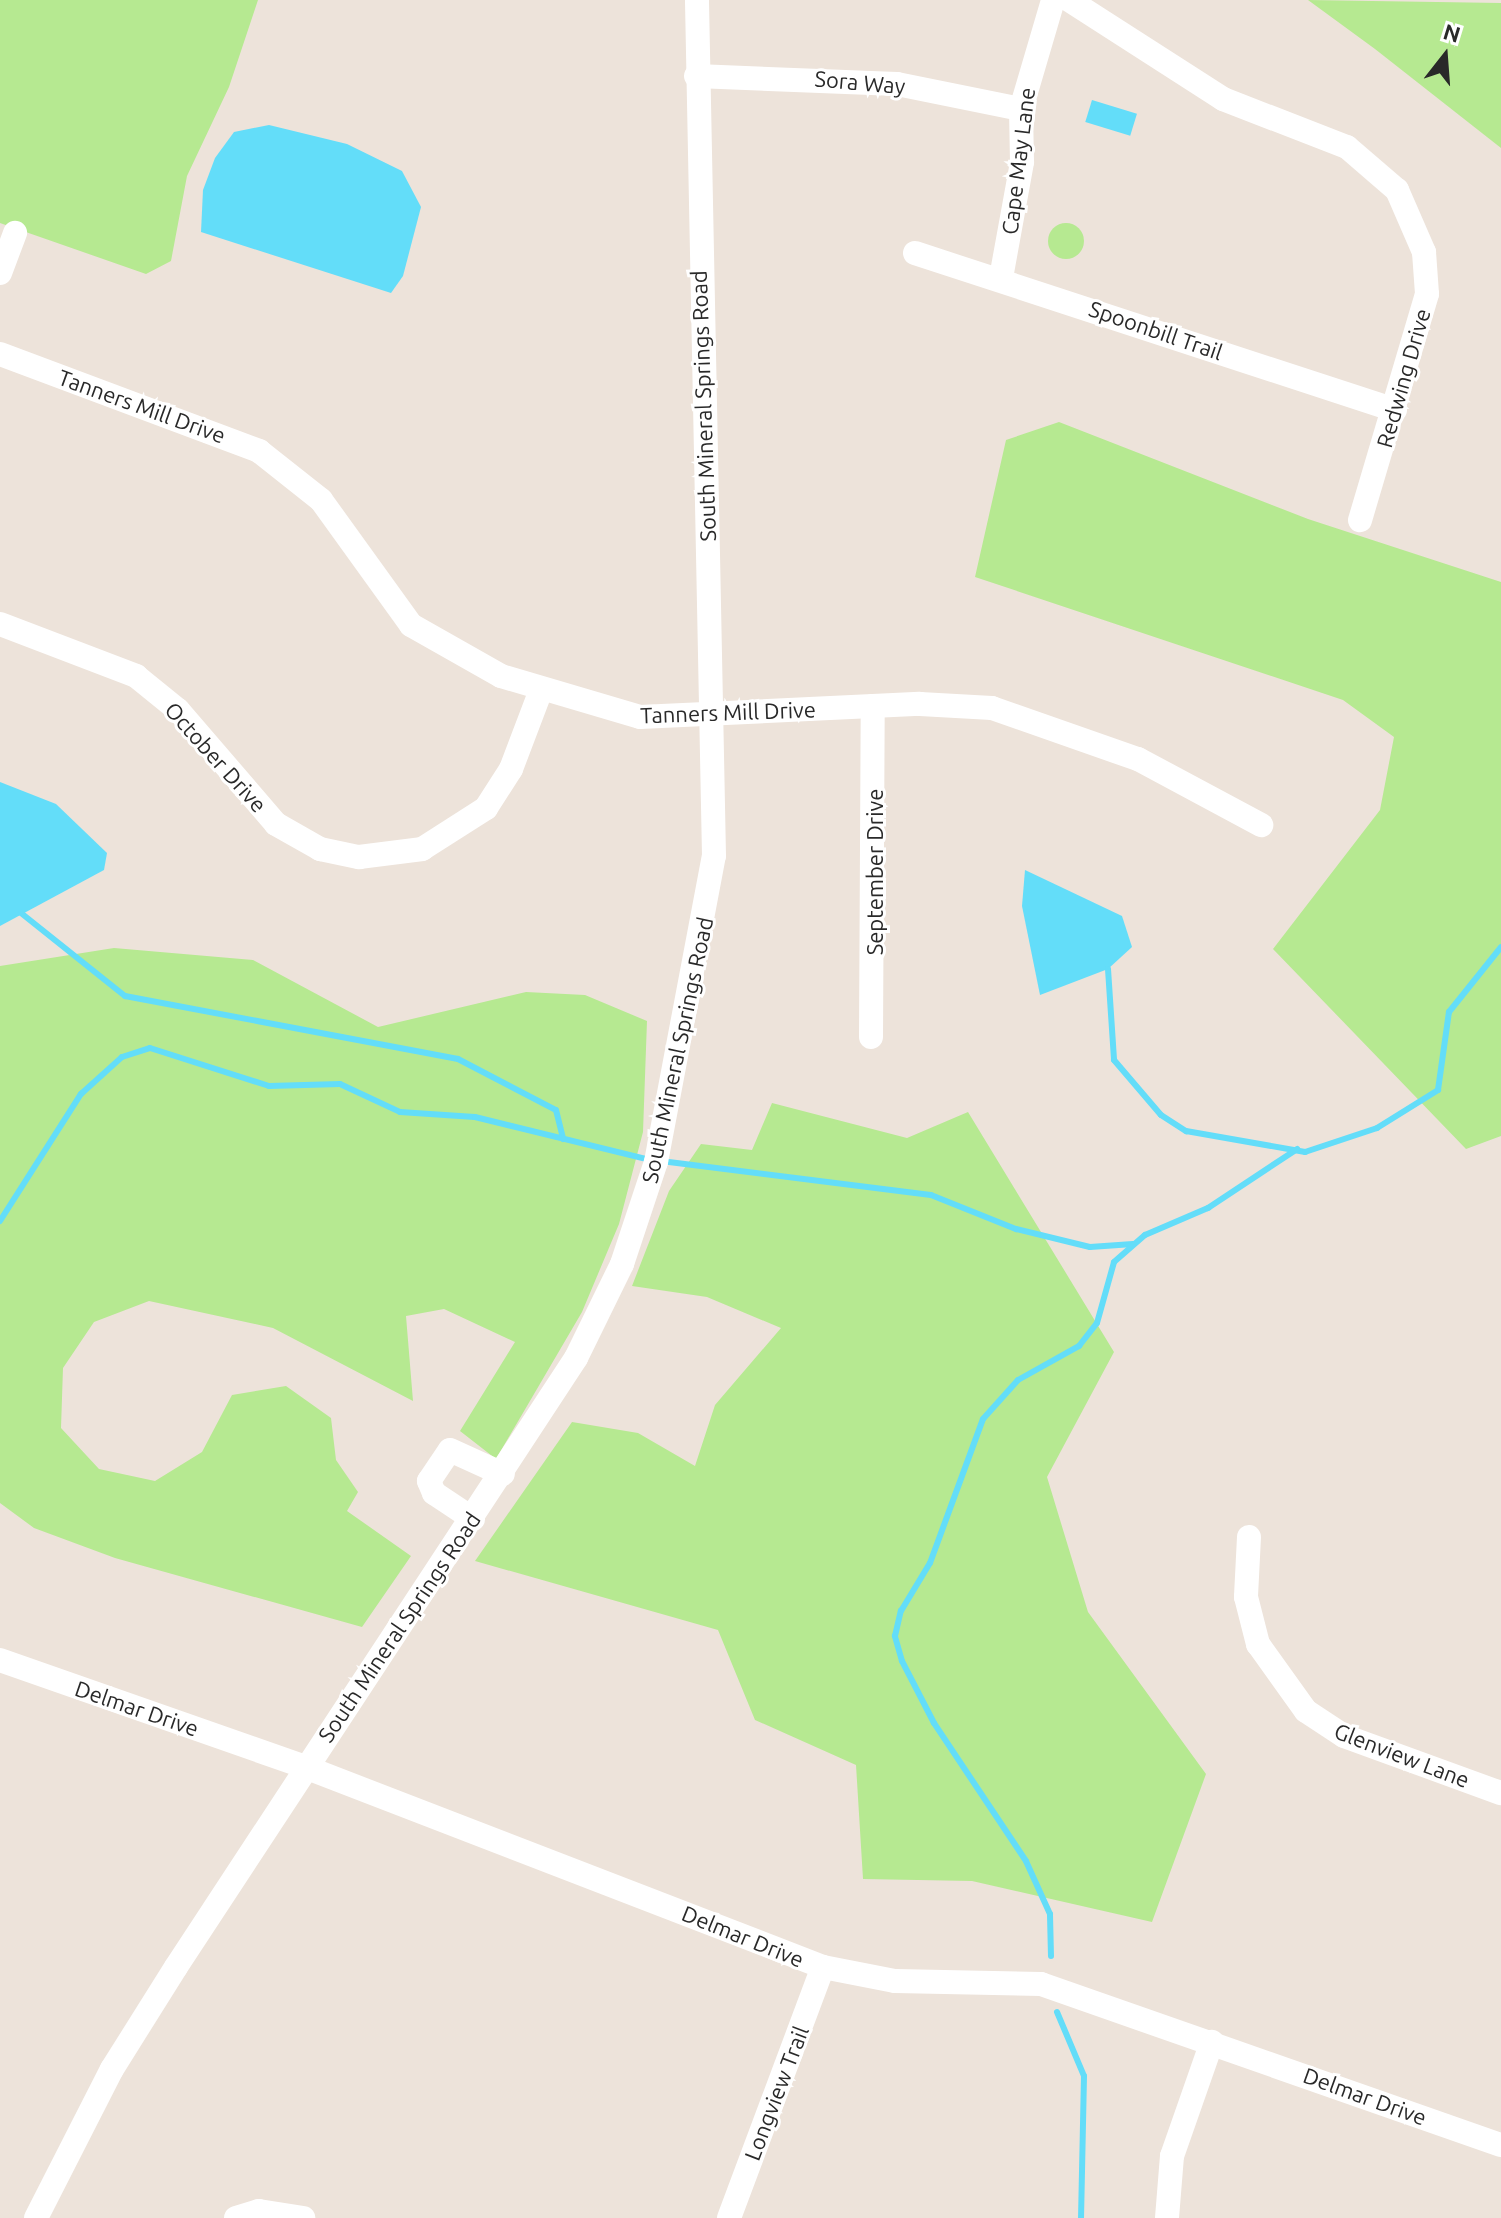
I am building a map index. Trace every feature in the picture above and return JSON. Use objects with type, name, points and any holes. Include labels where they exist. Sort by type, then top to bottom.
[{"type":"street","name":"South Mineral Springs Road","points":[[36,2218],[112,2069],[305,1767],[503,1474],[599,1313],[656,1162],[710,898],[715,716],[696,76],[697,0]]},
{"type":"street","name":"Cape May Lane","points":[[1001,278],[1022,162],[1021,109],[1053,0]]},
{"type":"street","name":"Redwing Drive","points":[[1069,0],[1223,99],[1347,147],[1397,190],[1424,252],[1427,294],[1360,520]]},
{"type":"street","name":"Sora Way","points":[[696,76],[897,84],[1021,109]]},
{"type":"street","points":[[0,273],[15,233]]},
{"type":"street","name":"Spoonbill Trail","points":[[915,253],[1001,278],[1395,410]]},
{"type":"street","name":"Tanners Mill Drive","points":[[0,354],[259,451],[321,500],[411,625],[464,660],[541,690],[640,717],[715,716],[873,706],[992,708],[1138,759],[1261,825]]},
{"type":"street","name":"October Drive","points":[[0,624],[136,676],[178,710],[276,824],[320,849],[359,857],[422,849],[486,808],[511,769],[541,690]]},
{"type":"street","name":"September Drive","points":[[871,1037],[873,706]]},
{"type":"street","points":[[473,1519],[429,1481],[450,1450],[503,1474]]},
{"type":"street","name":"Glenview Lane","points":[[1249,1537],[1246,1597],[1258,1644],[1306,1711],[1344,1736],[1501,1793]]},
{"type":"street","name":"Delmar Drive","points":[[0,1660],[305,1767],[823,1967],[895,1981],[1041,1984],[1501,2145]]},
{"type":"street","name":"Longview Trail","points":[[729,2218],[823,1967]]},
{"type":"street","points":[[1167,2218],[1172,2156],[1212,2042]]},
{"type":"street","points":[[236,2218],[259,2211],[303,2218]]},
{"type":"green space","points":[[0,0],[258,0],[229,87],[187,176],[171,261],[146,274],[0,223]]},
{"type":"green space","points":[[1308,0],[1501,3],[1501,148],[1375,49]]},
{"type":"green space","points":[[1066,223],[1078,229],[1084,241],[1078,253],[1066,259],[1054,253],[1048,241],[1054,229]]},
{"type":"green space","points":[[1059,422],[1308,519],[1501,582],[1501,1136],[1466,1149],[1273,949],[1380,810],[1394,737],[1343,700],[975,577],[1006,440]]},
{"type":"green space","points":[[114,948],[253,960],[378,1027],[526,992],[585,995],[647,1021],[643,1132],[619,1224],[582,1312],[496,1459],[460,1431],[515,1342],[444,1309],[406,1316],[413,1401],[273,1328],[149,1301],[94,1322],[63,1368],[61,1428],[99,1469],[155,1481],[202,1452],[232,1395],[286,1386],[331,1418],[336,1460],[358,1492],[347,1511],[411,1556],[362,1627],[115,1558],[34,1528],[0,1503],[0,966]]},
{"type":"green space","points":[[772,1103],[907,1138],[968,1112],[1114,1352],[1047,1477],[1088,1612],[1206,1774],[1152,1922],[972,1881],[863,1879],[856,1765],[755,1720],[718,1630],[475,1561],[572,1422],[638,1433],[695,1466],[715,1405],[781,1328],[707,1297],[632,1286],[669,1191],[701,1144],[752,1150]]},
{"type":"water","points":[[1092,100],[1137,114],[1130,136],[1085,122]]},
{"type":"water","points":[[269,125],[347,144],[402,171],[421,207],[403,276],[391,293],[201,232],[203,190],[215,158],[234,132]]},
{"type":"water","points":[[0,782],[56,804],[107,853],[104,870],[0,926]]},
{"type":"water","points":[[1025,870],[1122,916],[1132,947],[1108,969],[1040,995],[1022,906]]},
{"type":"waterway","points":[[21,913],[125,996],[458,1059],[556,1110],[563,1139]]},
{"type":"waterway","points":[[1108,969],[1114,1060],[1161,1115],[1186,1131],[1305,1152],[1377,1128],[1438,1090],[1449,1012],[1501,947]]},
{"type":"waterway","points":[[0,1221],[81,1094],[122,1057],[150,1048],[269,1086],[340,1084],[400,1112],[475,1117],[650,1160]]},
{"type":"waterway","points":[[1051,1956],[1050,1914],[1026,1861],[934,1723],[902,1661],[895,1636],[901,1611],[930,1563],[983,1419],[1018,1380],[1079,1346],[1097,1323],[1114,1262],[1145,1235],[1208,1208],[1297,1149]]},
{"type":"waterway","points":[[661,1161],[931,1195],[1016,1229],[1090,1247],[1133,1244]]},
{"type":"waterway","points":[[1057,2012],[1084,2076],[1081,2218]]}]
